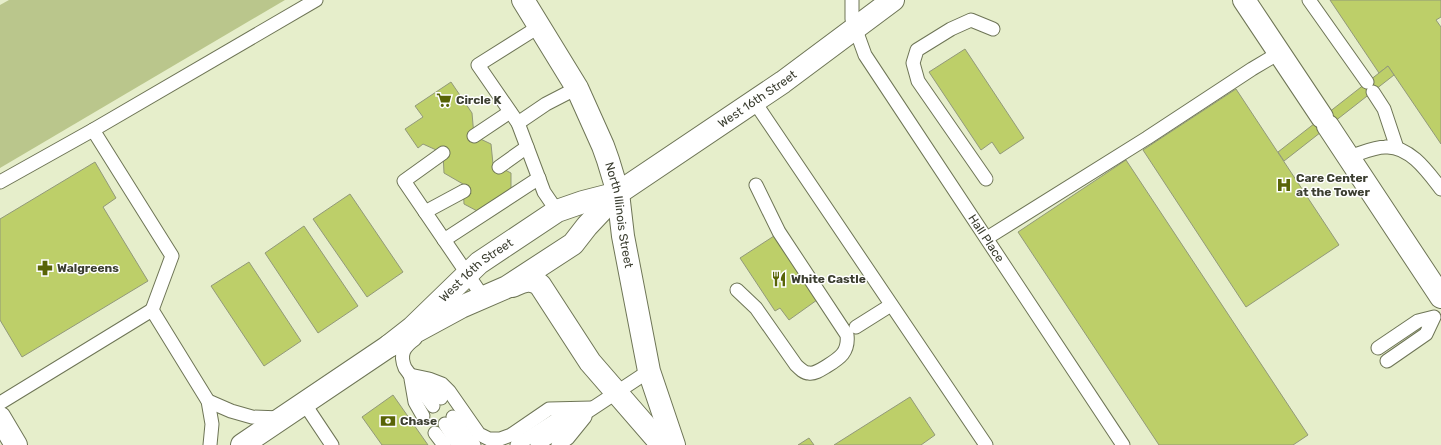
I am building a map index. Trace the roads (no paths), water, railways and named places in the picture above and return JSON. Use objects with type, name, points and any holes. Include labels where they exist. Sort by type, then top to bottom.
[{"type":"main road","name":"North Illinois Street","points":[[523,0],[577,88],[603,146],[618,193],[623,236],[649,370],[674,445]]},
{"type":"main road","name":"West 16th Street","points":[[389,346],[442,319],[461,307],[507,287],[573,244],[587,226],[618,193],[754,101],[893,0]]},
{"type":"main road","points":[[1244,0],[1348,157],[1439,309]]},
{"type":"main road","name":"West 16th Street","points":[[242,445],[389,346],[412,328],[479,263],[557,211],[583,202],[618,193]]},
{"type":"main road","points":[[507,287],[528,280],[535,281],[540,285],[590,362],[662,445]]},
{"type":"main road","points":[[0,418],[16,445]]},
{"type":"lane","points":[[0,182],[93,130],[316,0]]},
{"type":"lane","name":"Hall Place","points":[[852,0],[852,18],[864,55],[987,238],[1123,445]]},
{"type":"lane","points":[[1309,0],[1384,109],[1397,148]]},
{"type":"lane","points":[[986,179],[918,81],[913,63],[917,50],[951,29],[971,20],[993,29]]},
{"type":"lane","points":[[540,26],[478,65],[518,123],[544,192],[557,211]]},
{"type":"lane","points":[[987,238],[1044,208],[1147,138],[1279,52]]},
{"type":"lane","points":[[518,123],[546,104],[577,88]]},
{"type":"lane","points":[[754,101],[986,445]]},
{"type":"lane","points":[[474,136],[510,112]]},
{"type":"lane","points":[[0,403],[152,310],[172,256],[93,130]]},
{"type":"lane","points":[[499,167],[527,147]]},
{"type":"lane","points":[[1348,157],[1385,147],[1397,148],[1410,155],[1427,171],[1441,189]]},
{"type":"lane","points":[[443,153],[404,181],[482,297]]},
{"type":"lane","points":[[444,240],[539,178]]},
{"type":"lane","points":[[737,290],[756,308],[796,365],[802,371],[810,374],[817,372],[840,358],[845,351],[848,342],[847,335],[779,232],[756,185]]},
{"type":"lane","points":[[425,212],[464,190]]},
{"type":"lane","points":[[856,327],[891,305]]},
{"type":"lane","points":[[1378,348],[1418,321],[1439,309]]},
{"type":"lane","points":[[1387,361],[1426,334],[1439,309]]},
{"type":"lane","points":[[152,310],[208,401],[212,424],[210,445]]},
{"type":"lane","points":[[437,402],[410,375],[403,364],[402,357],[407,345],[442,319]]},
{"type":"lane","points":[[537,445],[649,370]]},
{"type":"lane","points":[[410,375],[430,379],[442,384],[449,391],[479,434],[490,439],[500,438],[511,434],[549,408],[592,408]]},
{"type":"lane","points":[[410,375],[415,402],[423,416]]},
{"type":"lane","points":[[208,401],[231,411],[252,417],[281,418]]},
{"type":"lane","points":[[304,403],[332,445]]},
{"type":"lane","points":[[517,445],[556,420],[592,408]]},
{"type":"lane","points":[[558,445],[568,438],[592,408]]},
{"type":"lane","points":[[444,425],[444,445]]},
{"type":"lane","points":[[444,425],[458,445]]},
{"type":"lane","points":[[444,425],[474,445]]},
{"type":"place","name":"Circle K","points":[[444,100]]},
{"type":"place","name":"Care Center at the Tower","points":[[1284,185]]},
{"type":"place","name":"Walgreens","points":[[45,268]]},
{"type":"place","name":"White Castle","points":[[779,279]]},
{"type":"place","name":"Chase","points":[[388,421]]}]
